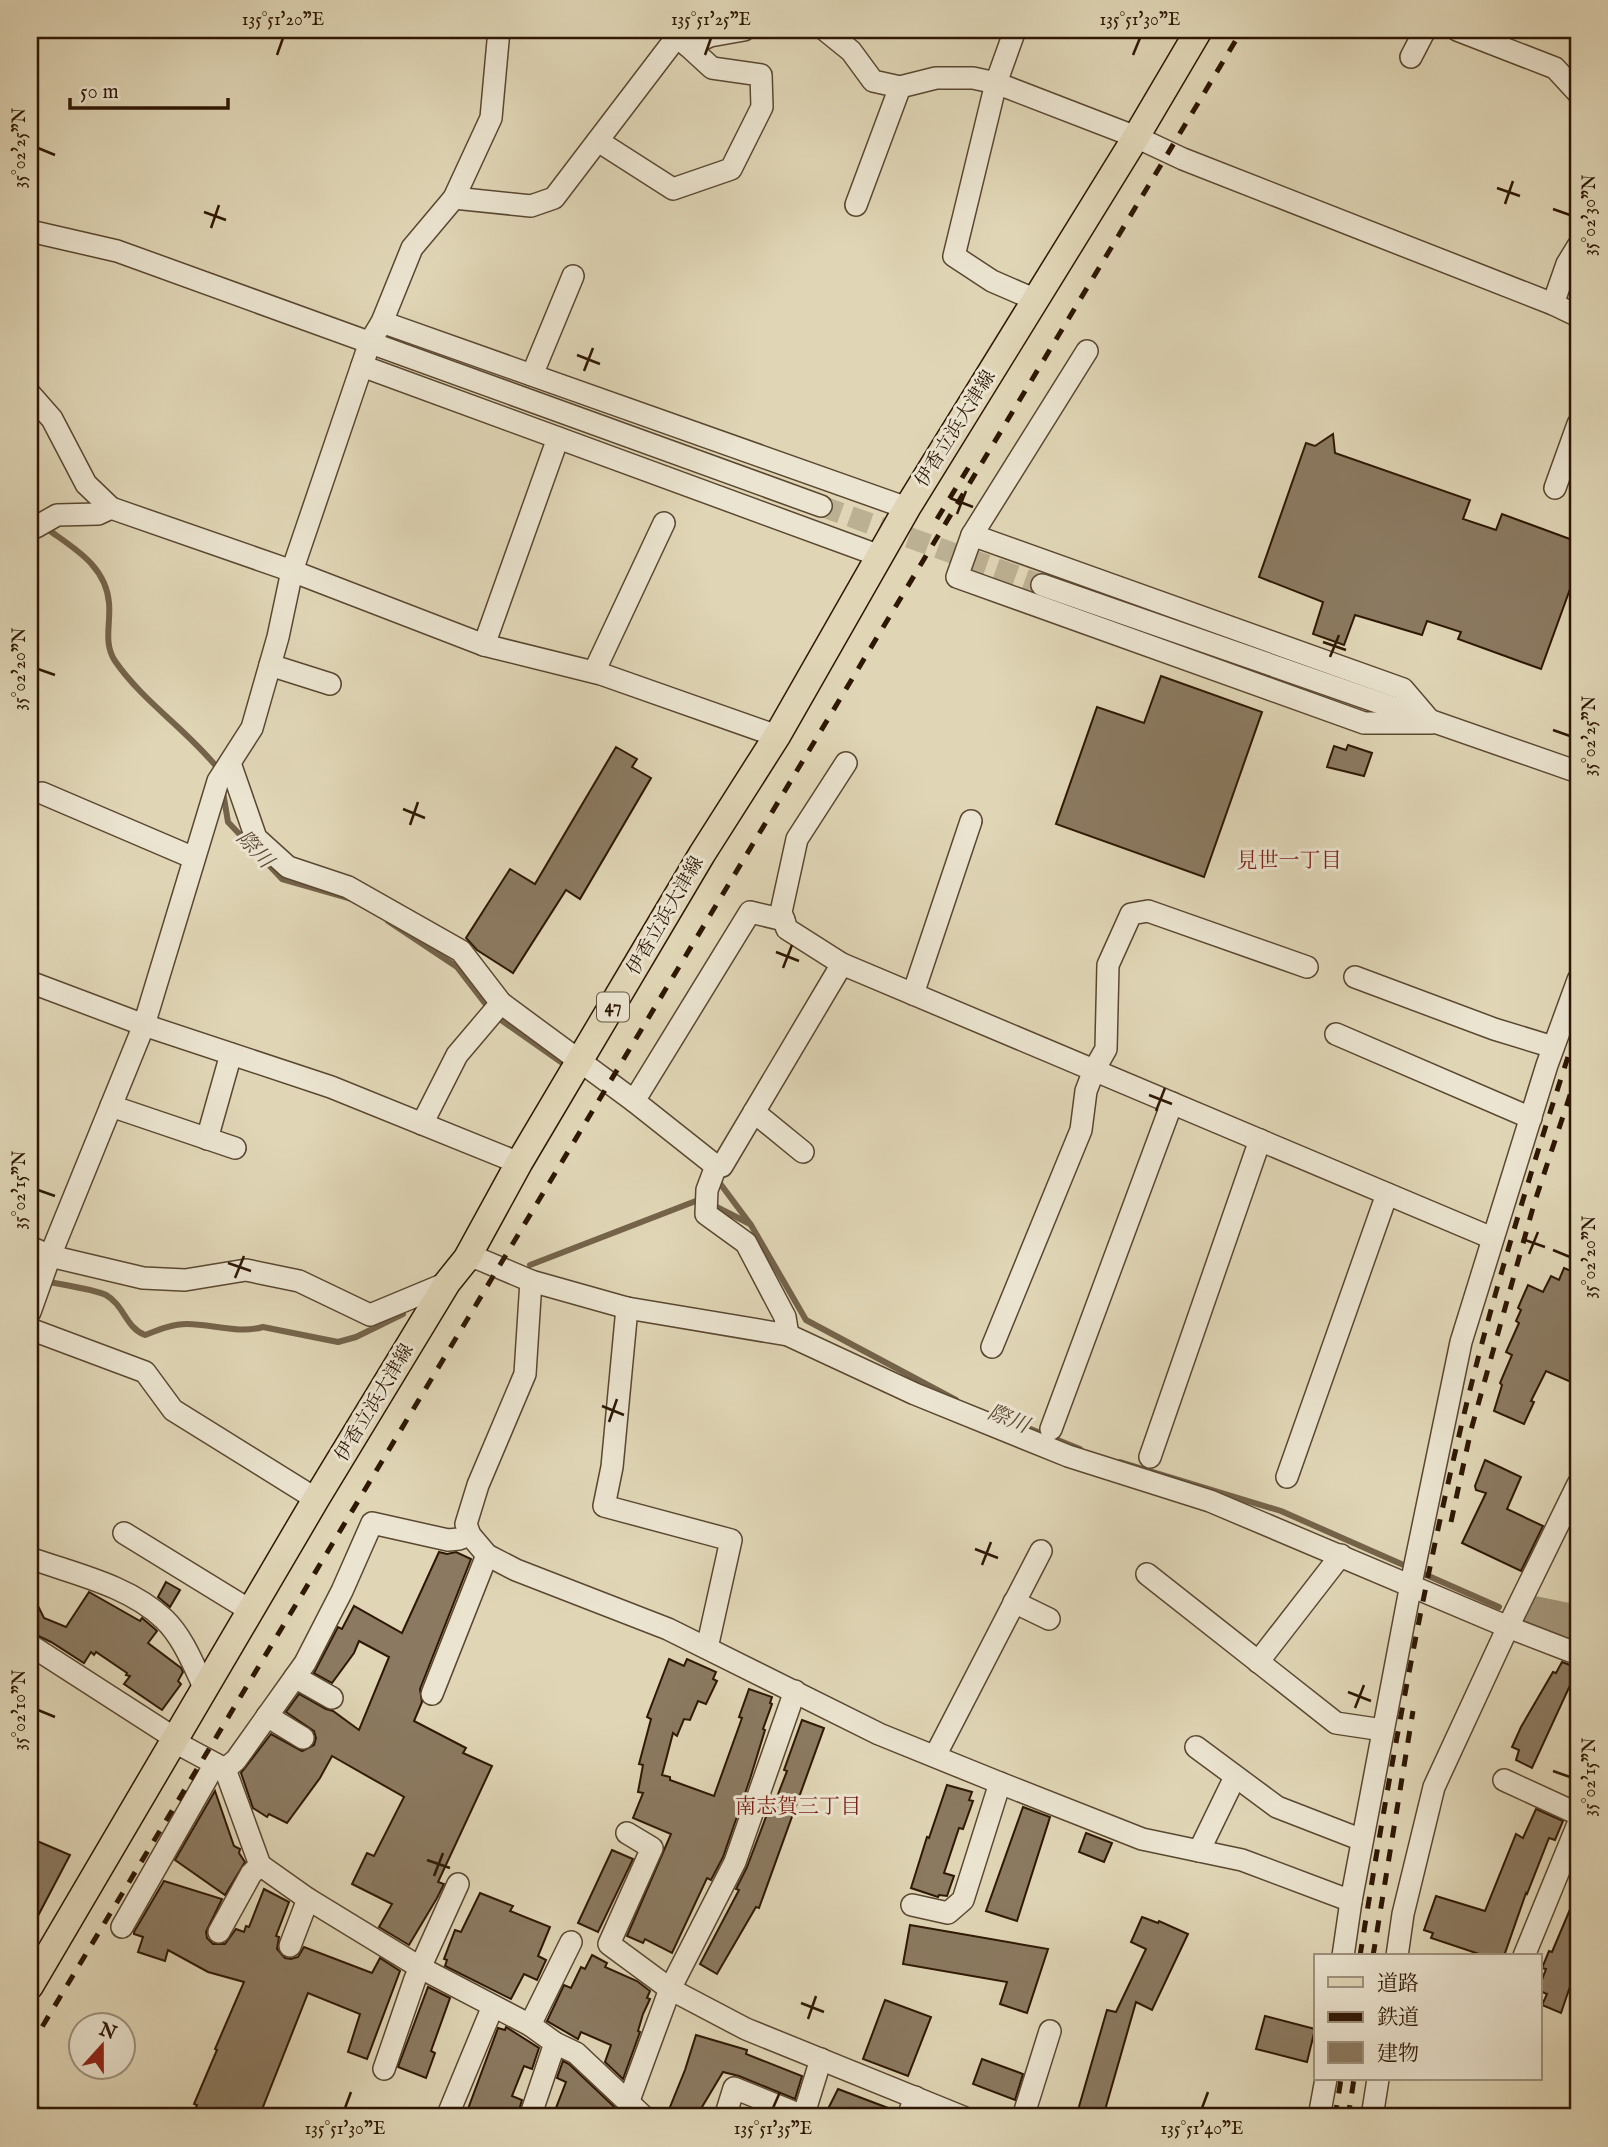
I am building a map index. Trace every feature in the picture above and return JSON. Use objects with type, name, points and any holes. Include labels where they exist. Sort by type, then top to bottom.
[{"type":"main road","name":"伊香立浜大津線","points":[[30,1986],[316,1499],[447,1283],[467,1258],[519,1163],[702,854],[777,736],[907,508],[1199,30]]},
{"type":"street","points":[[33,1303],[144,1025],[194,858],[226,769],[252,728],[292,571],[370,342],[382,322],[412,248],[454,198],[491,118],[499,30]]},
{"type":"street","points":[[454,198],[531,206],[554,198],[683,38],[744,30]]},
{"type":"street","points":[[825,30],[851,51],[873,81],[900,87],[936,78],[974,78],[996,83],[1578,316]]},
{"type":"street","points":[[1015,30],[996,83],[954,256],[992,281],[1036,300]]},
{"type":"street","points":[[1411,57],[1425,30]]},
{"type":"street","points":[[1457,30],[1555,68],[1578,93]]},
{"type":"street","points":[[598,141],[673,188],[732,169],[762,107],[761,75],[712,68],[683,38]]},
{"type":"street","points":[[856,205],[900,87]]},
{"type":"street","points":[[30,231],[117,251],[821,506]]},
{"type":"street","points":[[1553,304],[1567,264],[1578,246]]},
{"type":"street","points":[[532,375],[573,276]]},
{"type":"street","points":[[382,322],[907,508]]},
{"type":"street","points":[[1087,351],[972,535],[957,577],[1364,723],[1432,723]]},
{"type":"street","points":[[362,366],[880,556]]},
{"type":"street","points":[[30,394],[52,419],[86,484],[111,508],[292,571],[484,645],[594,672],[777,736]]},
{"type":"street","points":[[1555,488],[1573,458],[1578,424]]},
{"type":"street","points":[[484,645],[558,438]]},
{"type":"street","points":[[40,523],[98,514],[111,508]]},
{"type":"street","points":[[594,672],[664,523]]},
{"type":"street","points":[[972,535],[1403,689],[1432,723]]},
{"type":"street","points":[[1042,585],[1578,772]]},
{"type":"street","points":[[270,665],[330,684]]},
{"type":"street","points":[[846,763],[797,839],[781,912],[787,929],[842,964],[1492,1238]]},
{"type":"street","points":[[226,769],[256,838],[288,867],[348,887],[461,951],[500,1004],[581,1061],[716,1167],[722,1166],[842,964]]},
{"type":"street","points":[[42,793],[194,858]]},
{"type":"street","points":[[913,994],[971,821]]},
{"type":"street","points":[[992,1347],[1081,1130],[1086,1091],[1106,1049],[1108,965],[1131,914],[1148,911],[1307,967]]},
{"type":"street","points":[[634,1101],[750,912],[784,920]]},
{"type":"street","points":[[1355,977],[1494,1029],[1553,1047]]},
{"type":"street","points":[[1343,1954],[1412,1575],[1461,1342],[1553,1047],[1578,980]]},
{"type":"street","points":[[30,982],[144,1025],[331,1087],[519,1163]]},
{"type":"street","points":[[422,1124],[457,1055],[500,1004]]},
{"type":"street","points":[[1336,1034],[1531,1118]]},
{"type":"street","points":[[207,1139],[231,1054]]},
{"type":"street","points":[[1051,1429],[1172,1104]]},
{"type":"street","points":[[111,1106],[235,1148]]},
{"type":"street","points":[[754,1112],[803,1152]]},
{"type":"street","points":[[1150,1457],[1259,1140]]},
{"type":"street","points":[[716,1167],[708,1189],[706,1214],[746,1243],[785,1317],[788,1335]]},
{"type":"street","points":[[1287,1477],[1387,1194]]},
{"type":"street","points":[[30,1247],[48,1262],[143,1279],[185,1280],[246,1270],[299,1281],[370,1315],[447,1283]]},
{"type":"street","points":[[467,1258],[479,1259],[531,1281],[627,1308],[788,1335],[915,1394],[1068,1456],[1210,1501],[1341,1555],[1412,1575],[1508,1627],[1578,1654]]},
{"type":"street","points":[[531,1281],[525,1374],[474,1496],[466,1524],[470,1535],[487,1555],[516,1570],[668,1629],[879,1734],[1000,1783],[1142,1839],[1242,1860],[1351,1901]]},
{"type":"street","points":[[627,1308],[612,1467],[604,1506],[731,1540],[707,1647]]},
{"type":"street","points":[[30,1329],[145,1372],[173,1410],[316,1499]]},
{"type":"street","points":[[1397,1954],[1403,1914],[1434,1787],[1578,1484]]},
{"type":"street","points":[[122,1927],[220,1767],[236,1760],[295,1677],[342,1591],[372,1523],[448,1540],[470,1535]]},
{"type":"street","points":[[124,1533],[251,1611]]},
{"type":"street","points":[[935,1756],[1041,1551]]},
{"type":"street","points":[[432,1694],[487,1555]]},
{"type":"street","points":[[1258,1662],[1341,1555]]},
{"type":"street","points":[[30,1558],[122,1591],[150,1607],[166,1620],[186,1650],[205,1689]]},
{"type":"street","points":[[1146,1574],[1336,1723],[1383,1730]]},
{"type":"street","points":[[1014,1602],[1049,1619]]},
{"type":"street","points":[[30,1645],[176,1739],[184,1747],[220,1767],[260,1865],[308,1899],[421,1968],[530,2025],[583,2059],[636,2110],[670,1989],[734,1862],[795,1691]]},
{"type":"street","points":[[295,1677],[331,1699]]},
{"type":"street","points":[[267,1716],[303,1738]]},
{"type":"street","points":[[1196,1747],[1277,1807],[1362,1840]]},
{"type":"street","points":[[1199,1851],[1235,1777]]},
{"type":"street","points":[[1504,1780],[1578,1814]]},
{"type":"street","points":[[912,1905],[948,1913],[963,1900],[1000,1783]]},
{"type":"street","points":[[1525,1954],[1578,1824]]},
{"type":"street","points":[[627,1833],[652,1848],[609,1944],[670,1989],[746,2029],[963,2117]]},
{"type":"street","points":[[219,1932],[251,1874],[260,1865]]},
{"type":"street","points":[[384,2069],[421,1968],[458,1884]]},
{"type":"street","points":[[290,1946],[308,1899]]},
{"type":"street","points":[[530,2025],[571,1942]]},
{"type":"street","points":[[447,2117],[493,2006]]},
{"type":"street","points":[[1023,2117],[1050,2031]]},
{"type":"street","points":[[530,2117],[555,2043]]},
{"type":"street","points":[[725,2117],[734,2088],[803,2117],[821,2059]]},
{"type":"street","points":[[1319,2117],[1326,2080]]},
{"type":"street","points":[[1372,2117],[1378,2080]]},
{"type":"street","points":[[908,2117],[915,2097]]},
{"type":"building","points":[[1333,434],[1335,453],[1470,500],[1463,519],[1496,530],[1502,514],[1578,542],[1578,567],[1541,669],[1458,639],[1461,632],[1427,621],[1422,635],[1355,615],[1344,645],[1313,634],[1323,602],[1259,577],[1306,443],[1315,446]]},
{"type":"building","points":[[1161,676],[1262,712],[1204,877],[1056,824],[1097,707],[1144,723]]},
{"type":"building","points":[[1348,745],[1372,753],[1364,776],[1327,767],[1334,746],[1346,750]]},
{"type":"building","points":[[616,747],[637,759],[632,767],[651,778],[580,899],[566,890],[513,973],[477,950],[466,938],[510,869],[535,884]]},
{"type":"building","points":[[1564,1268],[1578,1274],[1578,1385],[1546,1371],[1531,1401],[1534,1402],[1524,1424],[1494,1411],[1502,1385],[1500,1383],[1512,1355],[1506,1352],[1519,1323],[1516,1321],[1521,1310],[1518,1308],[1528,1285],[1543,1292],[1551,1276],[1559,1280]]},
{"type":"building","points":[[1485,1460],[1521,1477],[1507,1509],[1543,1526],[1521,1571],[1462,1543],[1486,1493],[1476,1490],[1475,1486]]},
{"type":"building","points":[[439,1552],[456,1552],[471,1559],[420,1689],[422,1702],[414,1721],[466,1748],[463,1753],[492,1766],[438,1882],[444,1884],[409,1945],[379,1927],[392,1904],[352,1884],[367,1853],[374,1856],[404,1797],[332,1756],[320,1778],[287,1823],[269,1814],[267,1817],[253,1808],[241,1773],[271,1734],[302,1751],[314,1745],[314,1731],[286,1712],[299,1694],[333,1711],[359,1730],[389,1657],[359,1641],[354,1653],[332,1683],[314,1673],[338,1627],[342,1629],[354,1606],[402,1633]]},
{"type":"building","points":[[166,1582],[180,1590],[170,1607],[158,1597]]},
{"type":"building","points":[[30,1590],[44,1618],[66,1627],[89,1592],[140,1621],[142,1618],[155,1629],[157,1631],[148,1643],[183,1672],[178,1681],[181,1684],[162,1710],[124,1684],[130,1676],[96,1652],[94,1655],[91,1652],[84,1663],[30,1632]]},
{"type":"building","points":[[669,1659],[684,1666],[687,1659],[716,1672],[713,1679],[717,1681],[706,1704],[698,1701],[690,1720],[684,1719],[677,1736],[673,1733],[662,1775],[670,1777],[670,1780],[714,1796],[742,1718],[739,1717],[749,1689],[772,1697],[750,1779],[723,1857],[711,1880],[707,1878],[672,1953],[645,1939],[643,1943],[627,1936],[671,1834],[633,1818],[643,1793],[638,1792],[643,1765],[639,1764],[651,1719],[647,1717]]},
{"type":"building","points":[[1562,1662],[1578,1668],[1532,1768],[1516,1760],[1519,1750],[1512,1747],[1553,1672],[1556,1673]]},
{"type":"building","points":[[802,1720],[824,1728],[759,1908],[756,1907],[717,1974],[700,1964],[739,1890],[736,1889],[787,1771],[784,1770]]},
{"type":"building","points":[[947,1785],[972,1792],[969,1800],[973,1801],[963,1829],[959,1828],[944,1873],[954,1876],[947,1896],[938,1897],[911,1888]]},
{"type":"building","points":[[215,1791],[234,1846],[240,1849],[239,1853],[245,1862],[225,1895],[175,1860]]},
{"type":"building","points":[[1023,1807],[1050,1817],[1017,1921],[986,1911]]},
{"type":"building","points":[[1536,1809],[1563,1821],[1555,1840],[1549,1838],[1505,1954],[1479,1954],[1431,1938],[1433,1933],[1424,1930],[1436,1896],[1485,1911],[1516,1834],[1523,1838]]},
{"type":"building","points":[[1086,1833],[1112,1843],[1104,1862],[1079,1852]]},
{"type":"building","points":[[30,1838],[70,1855],[30,1931]]},
{"type":"building","points":[[612,1850],[633,1859],[598,1932],[578,1923]]},
{"type":"building","points":[[164,1881],[222,1899],[206,1932],[207,1938],[213,1944],[225,1944],[236,1929],[244,1932],[246,1926],[249,1927],[264,1889],[289,1902],[276,1936],[279,1937],[277,1949],[285,1958],[298,1957],[304,1947],[372,1973],[380,1958],[400,1971],[367,2059],[348,2052],[360,2014],[308,1993],[259,2117],[192,2117],[197,2105],[194,2104],[217,2050],[215,2049],[244,1982],[208,1972],[168,1950],[165,1961],[138,1952],[143,1937],[134,1932]]},
{"type":"building","points":[[480,1893],[513,1906],[510,1911],[550,1927],[538,1956],[546,1960],[537,1980],[524,1974],[511,1999],[445,1966],[447,1960],[444,1959],[455,1930],[461,1932]]},
{"type":"building","points":[[1577,1893],[1578,1963],[1561,2013],[1542,2005],[1547,1994],[1542,1992],[1542,1980],[1546,1969],[1542,1968],[1549,1951],[1552,1952]]},
{"type":"building","points":[[1142,1917],[1158,1923],[1159,1921],[1188,1934],[1152,2010],[1136,2002],[1103,2117],[1076,2117],[1107,2010],[1116,2012],[1146,1949],[1131,1942]]},
{"type":"building","points":[[910,1925],[1048,1949],[1027,2013],[1000,2004],[1007,1982],[903,1964]]},
{"type":"building","points":[[592,1955],[607,1963],[605,1967],[637,1981],[650,1991],[647,1998],[650,1999],[638,2031],[640,2032],[623,2079],[605,2062],[611,2045],[581,2032],[578,2039],[547,2021],[564,1985],[571,1988],[581,1967],[585,1969]]},
{"type":"building","points":[[428,1987],[450,1998],[431,2051],[435,2053],[426,2078],[398,2067]]},
{"type":"building","points":[[885,2000],[931,2017],[908,2076],[863,2059]]},
{"type":"building","points":[[1265,2016],[1314,2029],[1307,2062],[1256,2049]]},
{"type":"building","points":[[506,2027],[539,2048],[532,2069],[524,2066],[512,2096],[522,2100],[517,2117],[465,2117],[498,2028],[505,2030]]},
{"type":"building","points":[[696,2035],[747,2050],[746,2054],[802,2076],[795,2099],[723,2072],[696,2117],[666,2117]]},
{"type":"building","points":[[982,2059],[1023,2074],[1015,2100],[973,2084]]},
{"type":"building","points":[[563,2061],[625,2117],[544,2117],[546,2110],[554,2113],[566,2082],[557,2078]]},
{"type":"building","points":[[838,2089],[896,2111],[895,2117],[817,2117],[819,2108],[827,2111]]},
{"type":"waterway","name":"際川","points":[[46,528],[86,559],[102,578],[109,603],[109,647],[115,661],[139,690],[195,743],[220,771]]},
{"type":"waterway","name":"際川","points":[[223,792],[228,822],[282,879],[352,899]]},
{"type":"waterway","name":"際川","points":[[388,921],[457,967],[494,1015],[561,1062]]},
{"type":"waterway","name":"際川","points":[[716,1178],[751,1225],[806,1320],[956,1400]]},
{"type":"waterway","points":[[530,1265],[701,1199],[750,1224]]},
{"type":"waterway","points":[[30,1280],[72,1286],[106,1295],[117,1304],[133,1327],[145,1335],[171,1326],[196,1324],[235,1329],[263,1327],[338,1342],[356,1337],[403,1314]]},
{"type":"waterway","name":"際川","points":[[1028,1428],[1080,1449]]},
{"type":"waterway","name":"際川","points":[[1120,1462],[1281,1511],[1499,1607]]},
{"type":"waterway","name":"際川","points":[[1534,1615],[1578,1624]]},
{"type":"tunnel","points":[[821,506],[1042,585]]},
{"type":"railway","points":[[30,2047],[1242,30]]},
{"type":"railway","points":[[937,519],[970,465]]},
{"type":"railway","points":[[1360,1954],[1406,1690],[1461,1427],[1515,1225],[1578,1026]]},
{"type":"railway","points":[[1451,1522],[1471,1430],[1534,1204],[1578,1071]]},
{"type":"railway","points":[[1373,1954],[1413,1711]]},
{"type":"railway","points":[[1335,2117],[1341,2080]]},
{"type":"railway","points":[[1348,2117],[1354,2080]]},
{"type":"district","name":"見世一丁目","points":[[1289,861]]},
{"type":"district","name":"南志賀三丁目","points":[[798,1807]]}]
